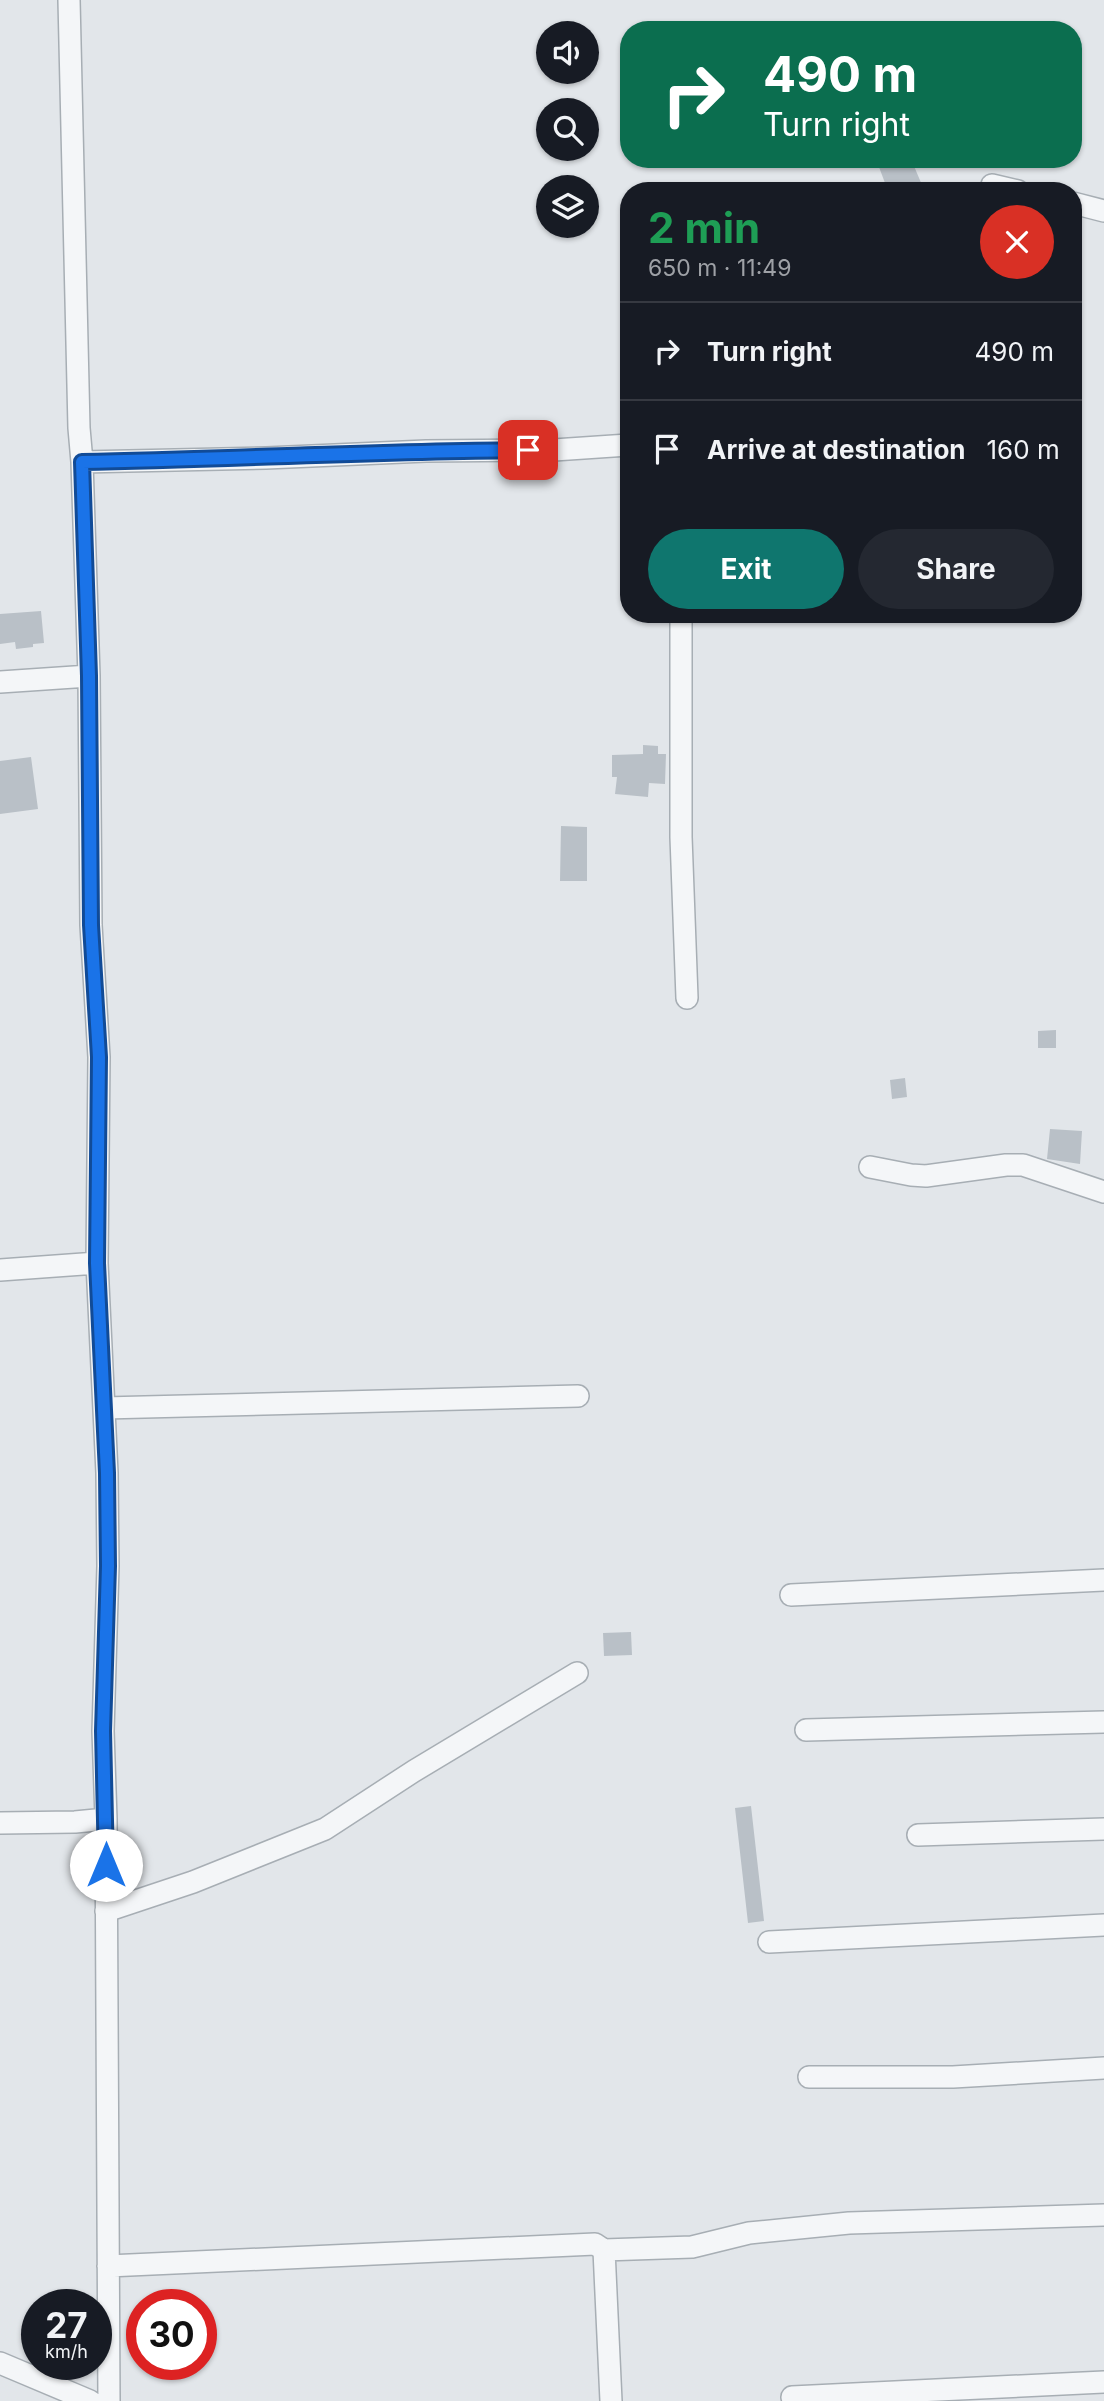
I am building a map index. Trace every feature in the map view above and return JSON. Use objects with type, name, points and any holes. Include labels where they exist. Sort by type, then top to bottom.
[{"type":"street","points":[[69,0],[79,428],[89,676],[91,925],[99,1057],[97,1263],[107,1473],[108,1555],[103,1731],[106,1819],[109,2401]]},
{"type":"street","points":[[1082,205],[1104,211]]},
{"type":"street","points":[[82,462],[426,451],[554,450],[620,446]]},
{"type":"street","points":[[681,623],[681,837],[687,998]]},
{"type":"street","points":[[0,682],[89,676]]},
{"type":"street","points":[[870,1167],[926,1176],[1023,1165],[1104,1192]]},
{"type":"street","points":[[0,1270],[97,1263]]},
{"type":"street","points":[[104,1408],[578,1396]]},
{"type":"street","points":[[791,1595],[1104,1580]]},
{"type":"street","points":[[106,1911],[193,1882],[325,1829],[414,1771],[577,1673]]},
{"type":"street","points":[[806,1730],[1104,1721]]},
{"type":"street","points":[[0,1824],[106,1819]]},
{"type":"street","points":[[918,1835],[1104,1829]]},
{"type":"street","points":[[769,1942],[1104,1925]]},
{"type":"street","points":[[809,2077],[953,2077],[1104,2068]]},
{"type":"street","points":[[108,2266],[595,2244],[604,2250],[692,2247],[749,2233],[849,2223],[1104,2215]]},
{"type":"street","points":[[604,2250],[611,2401]]},
{"type":"street","points":[[0,2363],[90,2401]]},
{"type":"street","points":[[792,2397],[1104,2382]]},
{"type":"building","points":[[879,168],[915,168],[921,182],[885,182]]},
{"type":"building","points":[[41,611],[44,643],[16,649],[15,642],[0,644],[0,614]]},
{"type":"building","points":[[643,745],[658,746],[658,754],[666,754],[665,784],[649,783],[648,797],[615,794],[617,777],[612,777],[612,755],[643,754]]},
{"type":"building","points":[[31,757],[38,809],[0,814],[0,761]]},
{"type":"building","points":[[561,826],[587,827],[587,881],[560,881]]},
{"type":"building","points":[[1056,1030],[1056,1048],[1038,1048],[1038,1031]]},
{"type":"building","points":[[905,1078],[907,1097],[892,1099],[890,1080]]},
{"type":"building","points":[[1050,1129],[1082,1131],[1080,1164],[1047,1159]]},
{"type":"building","points":[[631,1632],[632,1655],[604,1656],[603,1633]]},
{"type":"building","points":[[751,1806],[764,1921],[748,1923],[735,1808]]},
{"type":"route","points":[[106,1865],[103,1731],[108,1566],[107,1473],[97,1263],[99,1057],[91,925],[89,676],[82,462],[528,450]]}]
